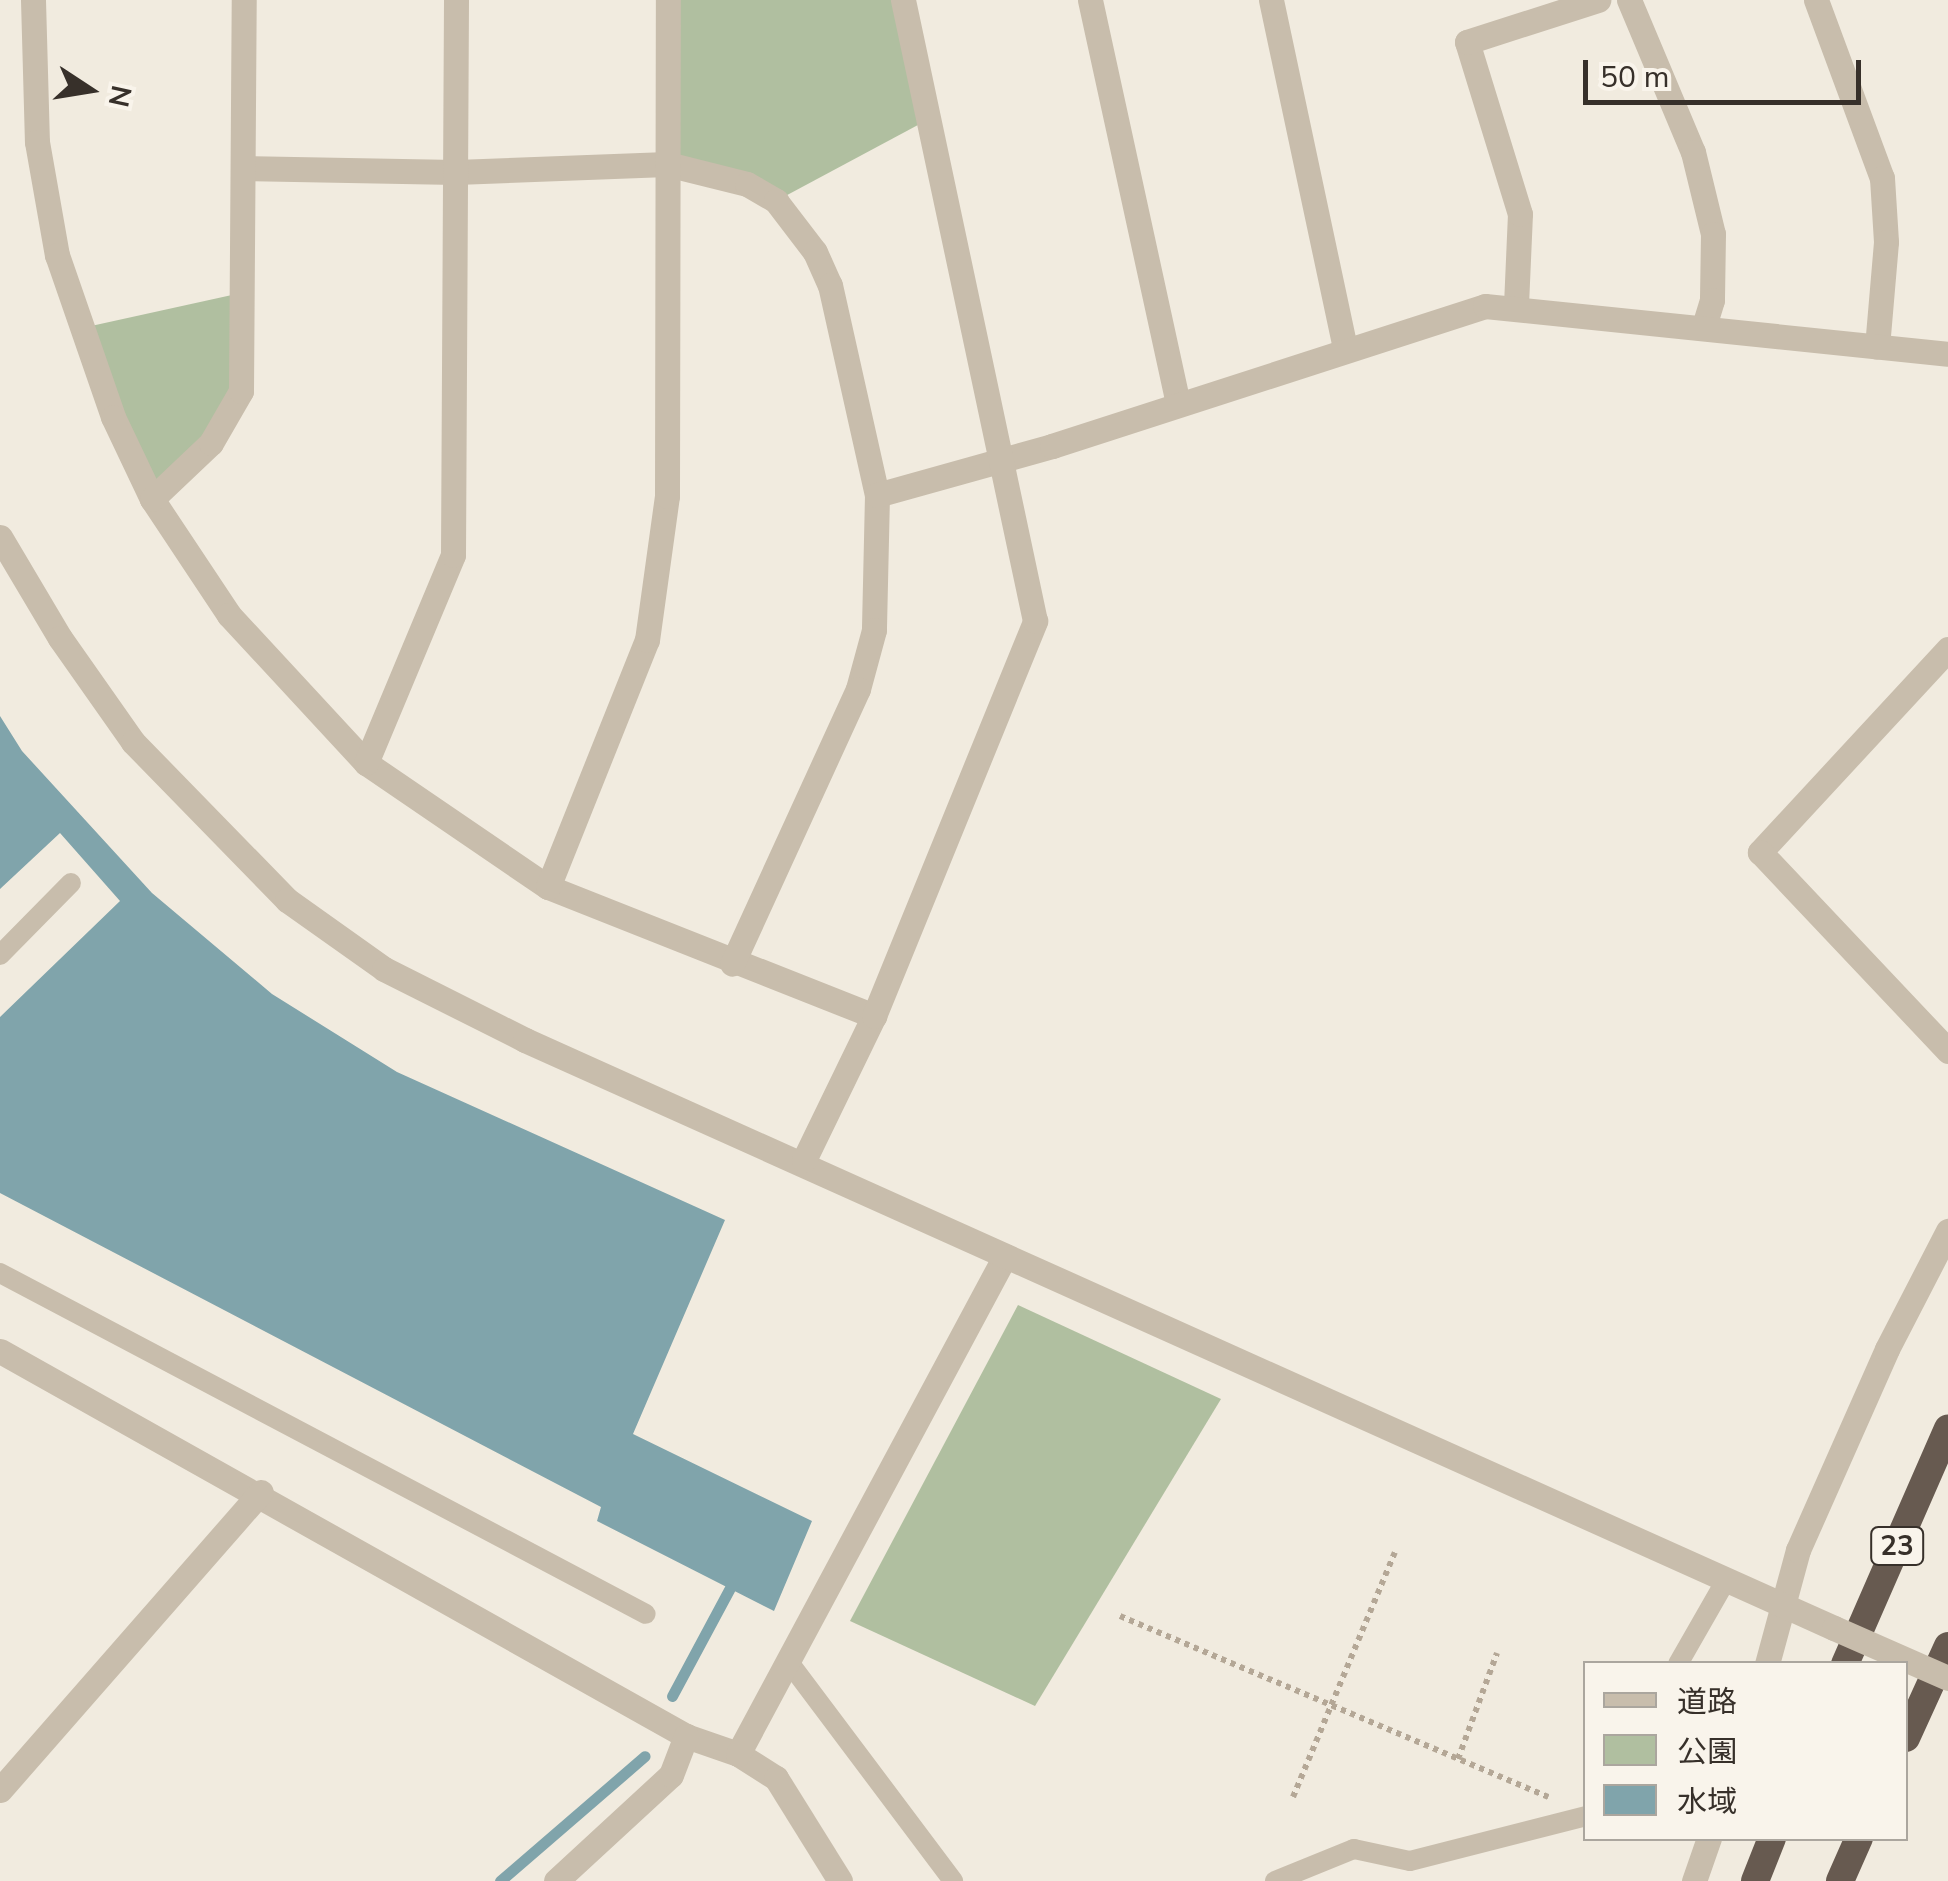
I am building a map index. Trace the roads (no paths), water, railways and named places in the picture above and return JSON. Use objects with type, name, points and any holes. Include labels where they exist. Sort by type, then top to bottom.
[{"type":"highway","name":"23","points":[[1846,1661],[1948,1428]]},
{"type":"highway","points":[[1908,1734],[1948,1646]]},
{"type":"highway","points":[[1755,1881],[1771,1841]]},
{"type":"highway","points":[[1840,1881],[1859,1841]]},
{"type":"street","points":[[33,0],[37,142],[56,254],[114,417],[152,499],[229,615],[366,763],[548,886],[732,964],[874,1016]]},
{"type":"street","points":[[152,499],[211,443],[241,390],[244,0]]},
{"type":"street","points":[[366,763],[454,555],[456,0]]},
{"type":"street","points":[[548,886],[646,640],[666,496],[668,0]]},
{"type":"street","points":[[804,1160],[874,1016],[1036,621],[903,0]]},
{"type":"street","points":[[1090,0],[1178,402]]},
{"type":"street","points":[[1270,0],[1345,348]]},
{"type":"street","points":[[1516,306],[1520,214],[1468,42],[1598,0]]},
{"type":"street","points":[[1629,0],[1693,152],[1713,234],[1712,300],[1704,327]]},
{"type":"street","points":[[1816,0],[1882,178],[1886,242],[1876,347]]},
{"type":"street","points":[[245,168],[456,172],[668,164],[746,184],[776,202],[815,252],[830,285],[877,495],[874,630],[858,690],[732,964]]},
{"type":"street","points":[[877,495],[1485,306],[1516,306],[1948,354]]},
{"type":"street","points":[[0,537],[133,742],[287,900],[384,969],[508,1031],[804,1160],[1005,1256],[1725,1582],[1948,1678]]},
{"type":"street","points":[[1948,648],[1760,852],[1948,1051]]},
{"type":"street","points":[[1769,1661],[1798,1550],[1886,1349],[1948,1231]]},
{"type":"street","points":[[738,1754],[1005,1256]]},
{"type":"street","points":[[0,1351],[261,1492],[686,1736],[738,1754],[776,1778],[840,1881]]},
{"type":"street","points":[[0,1790],[261,1492]]},
{"type":"street","points":[[556,1881],[670,1774],[686,1736]]},
{"type":"street","points":[[1694,1881],[1708,1841]]},
{"type":"lane","points":[[0,955],[71,884]]},
{"type":"lane","points":[[0,1273],[646,1614]]},
{"type":"lane","points":[[1680,1661],[1725,1582]]},
{"type":"lane","points":[[788,1661],[953,1881]]},
{"type":"lane","points":[[1275,1881],[1290,1870],[1354,1849],[1410,1861],[1576,1810]]},
{"type":"water","points":[[0,716],[22,751],[152,893],[272,994],[397,1072],[725,1220],[633,1434],[812,1521],[774,1611],[597,1521],[601,1507],[0,1193],[0,1017],[120,901],[60,833],[0,889]]},
{"type":"waterway","points":[[672,1696],[730,1588]]},
{"type":"waterway","points":[[500,1881],[645,1756]]}]
